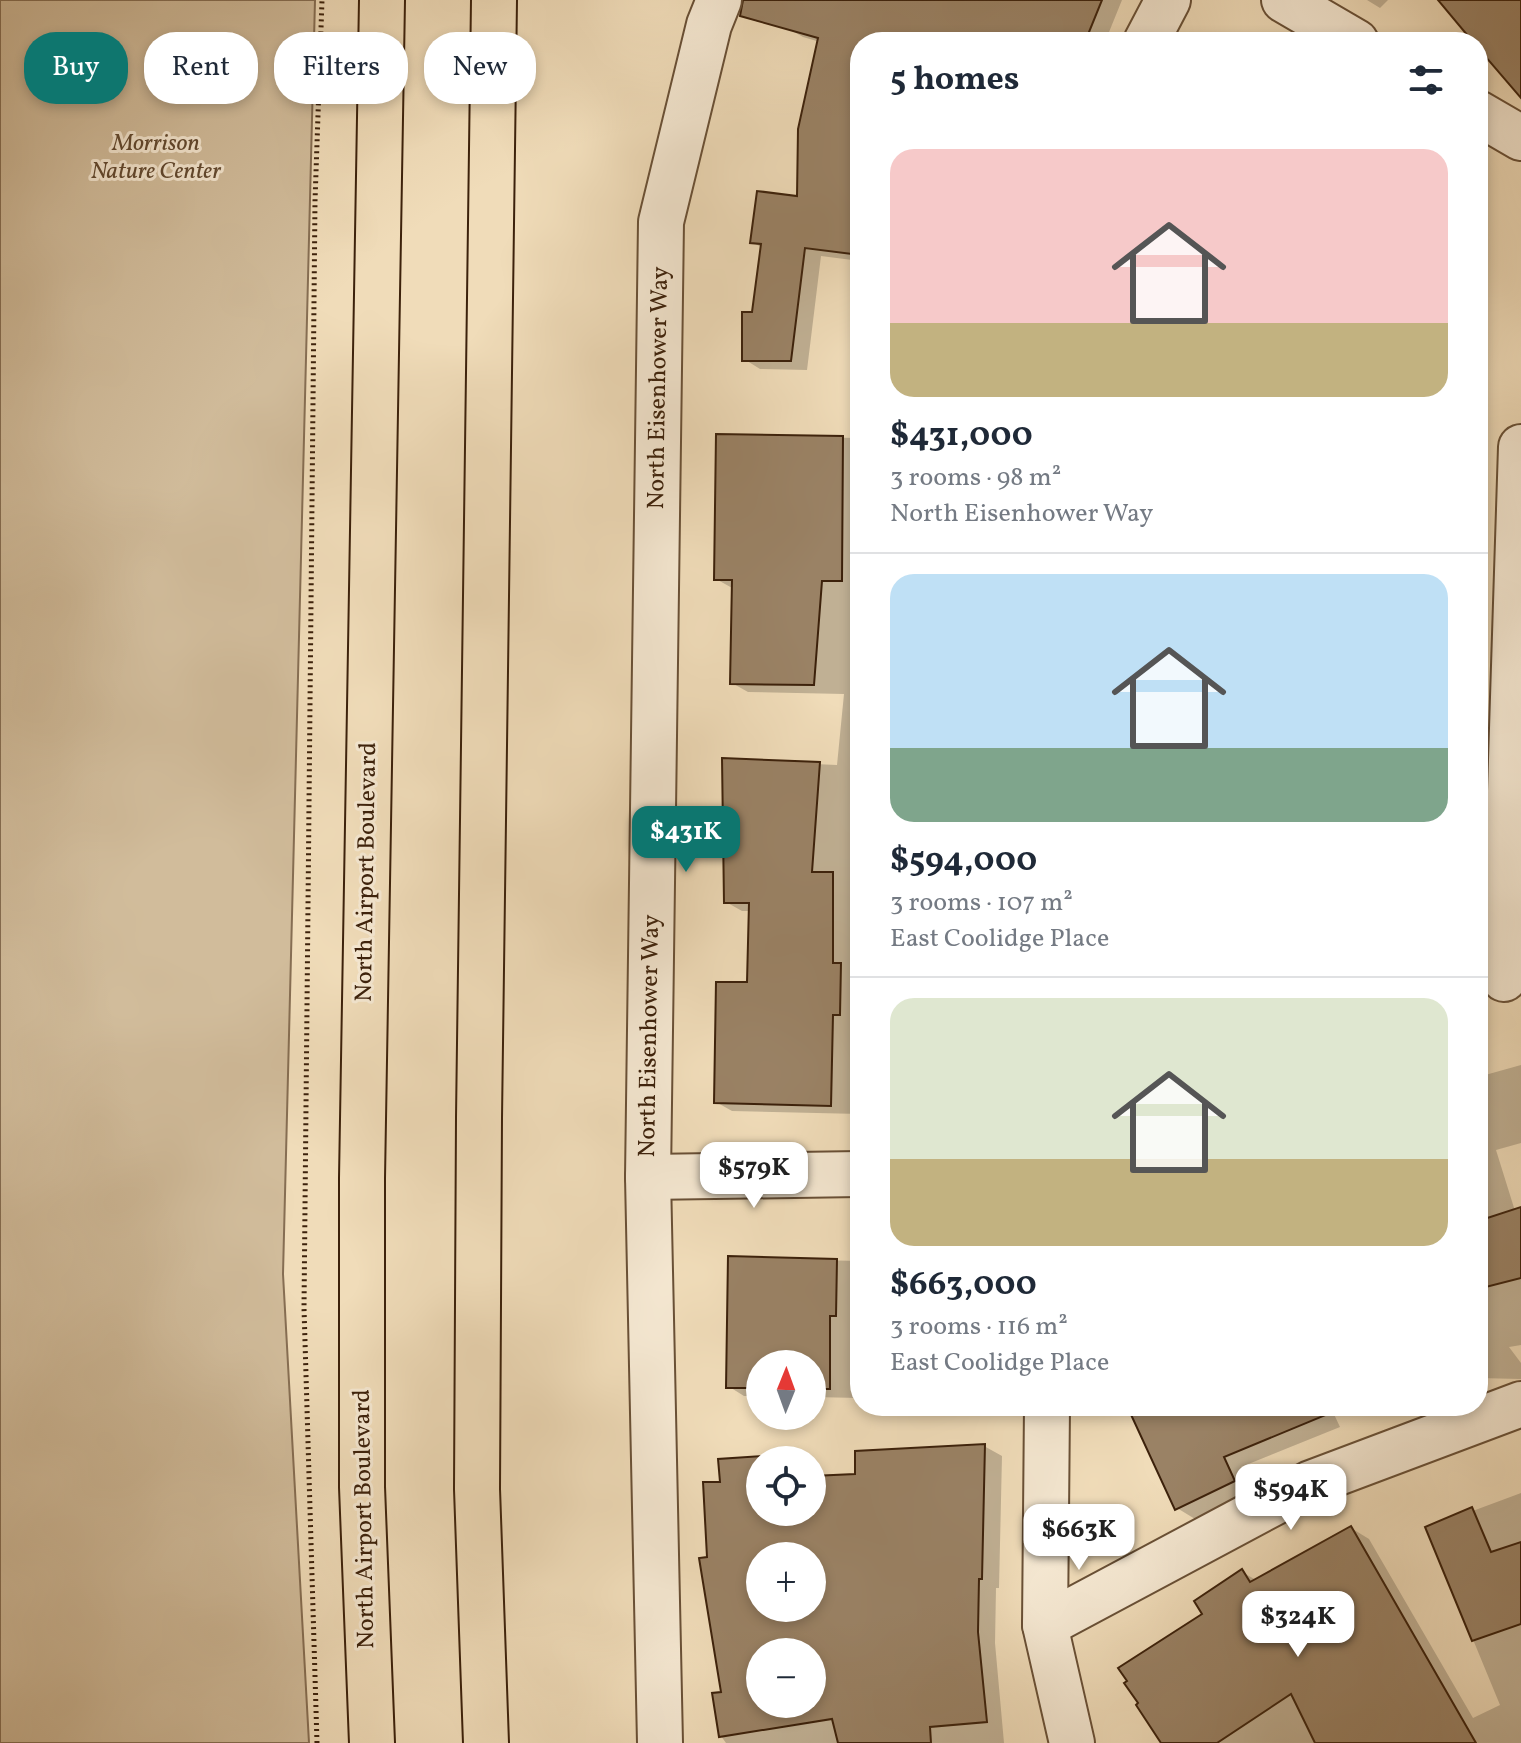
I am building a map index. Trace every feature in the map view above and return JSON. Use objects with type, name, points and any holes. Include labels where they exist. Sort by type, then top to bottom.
[{"type":"main road","name":"North Airport Boulevard","points":[[372,1743],[362,1487],[362,1178],[382,0]]},
{"type":"main road","points":[[486,1743],[477,1489],[494,0]]},
{"type":"street","name":"North Eisenhower Way","points":[[660,1743],[648,1177],[661,222],[709,25],[719,0]]},
{"type":"street","points":[[1151,32],[1168,0]]},
{"type":"street","points":[[1284,0],[1339,32]]},
{"type":"street","points":[[1488,119],[1521,138]]},
{"type":"street","points":[[1501,981],[1521,447]]},
{"type":"street","points":[[648,1177],[850,1174]]},
{"type":"street","points":[[1045,1625],[1311,1483],[1521,1404]]},
{"type":"street","points":[[1047,1416],[1045,1625],[1072,1743]]},
{"type":"path","points":[[317,1743],[304,1308],[315,201],[322,0]]},
{"type":"green space","name":"Morrison Nature Center","points":[[0,0],[315,0],[314,32],[274,32],[274,104],[312,104],[283,1274],[309,1743],[0,1743]]},
{"type":"building","points":[[743,0],[1102,0],[1089,32],[850,32],[850,254],[805,248],[791,361],[742,361],[742,312],[752,312],[761,244],[750,243],[757,191],[797,196],[798,129],[818,38],[740,16]]},
{"type":"building","points":[[1438,0],[1521,0],[1521,98],[1488,60],[1488,32],[1465,32]]},
{"type":"building","points":[[716,434],[843,436],[842,581],[822,581],[814,685],[730,684],[732,580],[714,580]]},
{"type":"building","points":[[722,758],[820,762],[812,872],[833,872],[833,963],[841,963],[840,1015],[833,1015],[831,1106],[714,1103],[716,982],[747,982],[749,903],[724,903]]},
{"type":"building","points":[[1521,1207],[1521,1278],[1488,1286],[1488,1218]]},
{"type":"building","points":[[728,1256],[837,1259],[836,1316],[830,1316],[830,1389],[826,1389],[826,1350],[746,1350],[746,1388],[726,1388]]},
{"type":"building","points":[[1132,1416],[1323,1416],[1224,1457],[1235,1481],[1175,1510]]},
{"type":"building","points":[[985,1444],[978,1632],[987,1722],[930,1727],[931,1743],[838,1743],[832,1719],[719,1737],[712,1693],[721,1692],[699,1558],[707,1557],[703,1482],[720,1482],[718,1459],[746,1457],[746,1526],[826,1526],[826,1475],[855,1474],[855,1451]]},
{"type":"building","points":[[1472,1507],[1491,1552],[1521,1542],[1521,1624],[1472,1641],[1425,1527]]},
{"type":"building","points":[[1351,1526],[1476,1743],[1315,1743],[1291,1694],[1217,1743],[1161,1743],[1136,1705],[1138,1703],[1118,1668],[1202,1614],[1194,1601],[1242,1569],[1250,1582]]}]
